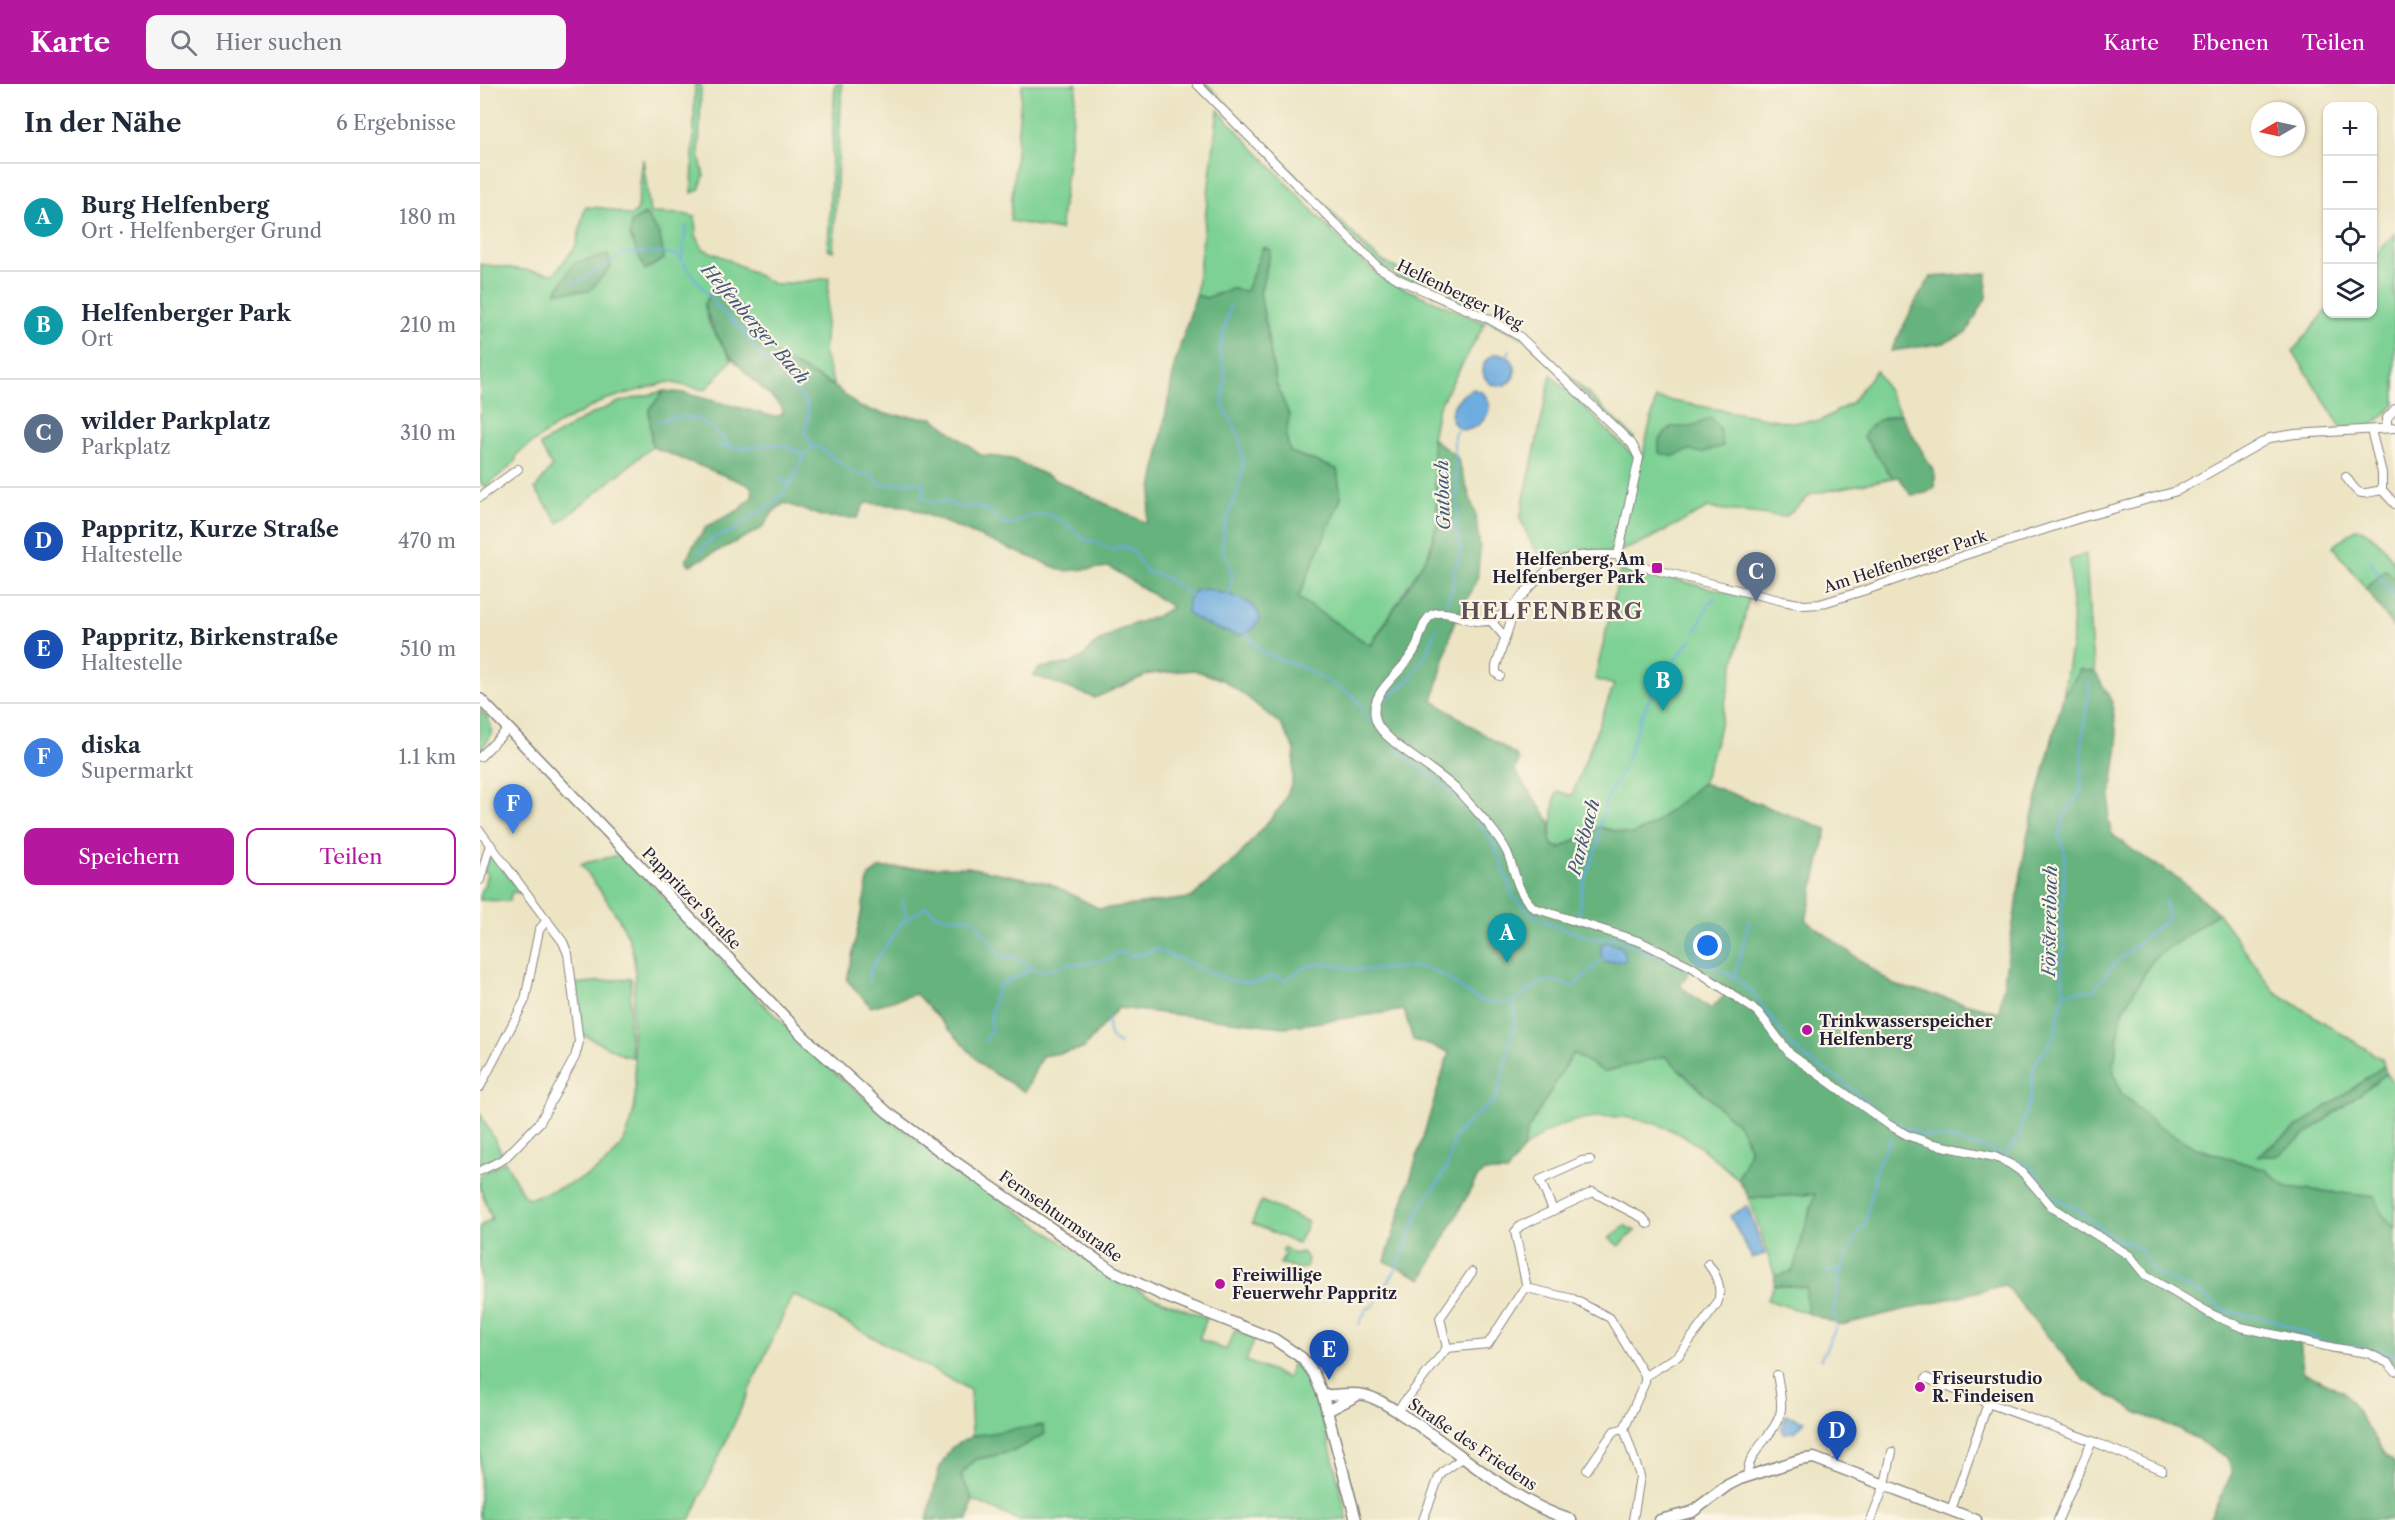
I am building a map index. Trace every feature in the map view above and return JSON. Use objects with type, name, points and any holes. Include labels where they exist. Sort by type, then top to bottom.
[{"type":"street","name":"Helfenberger Weg","points":[[1197,84],[1378,267],[1400,280],[1489,319],[1519,336],[1632,444],[1639,458],[1618,555]]},
{"type":"street","points":[[2391,428],[2387,418],[2395,409]]},
{"type":"street","name":"Am Helfenberger Park","points":[[1491,621],[1518,600],[1547,569],[1568,557],[1580,554],[1618,555],[1622,561],[1783,601],[1804,605],[1820,604],[1869,590],[1972,553],[2177,491],[2270,438],[2295,434],[2391,428]]},
{"type":"street","points":[[2371,430],[2382,472],[2382,490],[2395,504]]},
{"type":"street","points":[[480,497],[518,469]]},
{"type":"street","points":[[2346,477],[2356,492],[2365,495],[2382,490]]},
{"type":"street","name":"Am Helfenberger Park","points":[[1500,676],[1496,673],[1496,666],[1504,636],[1518,600]]},
{"type":"street","points":[[1504,636],[1491,621],[1483,622],[1432,614],[1406,666],[1378,694],[1374,704],[1374,713],[1377,724],[1390,738],[1457,790],[1499,839],[1507,853],[1518,889],[1524,900],[1534,908],[1641,942],[1692,967],[1758,1012],[1790,1054],[1889,1125],[1909,1136],[1934,1144],[1995,1157],[2010,1164],[2023,1173],[2052,1207],[2130,1256],[2146,1276],[2213,1315],[2241,1327],[2368,1353],[2388,1363],[2395,1371]]},
{"type":"street","name":"Pappritzer Straße","points":[[480,699],[803,1036],[887,1112]]},
{"type":"street","points":[[480,757],[508,729]]},
{"type":"street","points":[[480,831],[563,942],[568,954],[579,1042],[575,1057],[540,1122],[504,1160],[480,1171]]},
{"type":"street","points":[[480,848],[490,844]]},
{"type":"street","points":[[480,880],[490,844]]},
{"type":"street","points":[[480,1087],[525,1000],[539,930],[547,920]]},
{"type":"street","name":"Fernsehturmstraße","points":[[887,1112],[1113,1271],[1162,1295],[1290,1348],[1308,1365],[1323,1396],[1356,1520]]},
{"type":"street","points":[[1553,1210],[1540,1180],[1582,1161],[1590,1160]]},
{"type":"street","points":[[1397,1411],[1447,1348],[1488,1344],[1527,1288],[1515,1232],[1520,1226],[1593,1192],[1597,1192],[1643,1218],[1648,1224]]},
{"type":"street","points":[[1633,1520],[1640,1476],[1624,1429],[1645,1376],[1678,1356],[1717,1304],[1720,1295],[1715,1272],[1708,1264]]},
{"type":"street","points":[[1447,1348],[1440,1317],[1472,1272]]},
{"type":"street","points":[[1527,1288],[1573,1299],[1610,1318],[1645,1376]]},
{"type":"street","points":[[1748,1476],[1751,1461],[1779,1417],[1781,1408],[1777,1376]]},
{"type":"street","points":[[1926,1378],[2162,1470]]},
{"type":"street","points":[[1327,1411],[1358,1395]]},
{"type":"street","name":"Straße des Friedens","points":[[1323,1396],[1358,1395],[1377,1400],[1397,1411],[1518,1495],[1553,1514],[1571,1520]]},
{"type":"street","points":[[1951,1510],[1988,1403]]},
{"type":"street","points":[[1587,1470],[1614,1431],[1624,1429]]},
{"type":"street","points":[[2058,1520],[2092,1441]]},
{"type":"street","points":[[1871,1520],[1885,1484],[1892,1452]]},
{"type":"street","points":[[1423,1520],[1439,1477],[1464,1458]]},
{"type":"street","points":[[1660,1520],[1683,1518],[1728,1485],[1748,1476],[1799,1460],[1814,1458],[1976,1520]]},
{"type":"green space","points":[[695,84],[701,84],[699,154],[704,176],[699,190],[692,193]]},
{"type":"green space","points":[[835,84],[842,84],[833,251],[828,249]]},
{"type":"green space","points":[[1022,84],[1077,84],[1060,230],[1010,221]]},
{"type":"green space","points":[[1201,84],[1207,84],[1369,250],[1384,262],[1413,277],[1518,326],[1634,438],[1632,440],[1528,340],[1399,277],[1375,262],[1321,206],[1308,189],[1298,182]]},
{"type":"green space","points":[[1218,110],[1355,256],[1387,281],[1485,323],[1438,408],[1432,438],[1438,520],[1429,553],[1370,646],[1298,598],[1341,498],[1337,469],[1290,452],[1286,437],[1289,415],[1276,383],[1260,293],[1271,250],[1263,248],[1246,291],[1232,289],[1206,298],[1196,295]]},
{"type":"green space","points":[[643,159],[650,213],[683,214],[695,217],[696,235],[703,249],[776,285],[829,278],[824,354],[834,386],[790,363],[768,348],[742,309],[704,304],[710,326],[732,360],[705,390],[668,382],[604,400],[559,424],[517,454],[515,462],[485,487],[480,482],[481,264],[554,274],[576,246],[585,207],[604,208],[631,216],[637,211]]},
{"type":"green space","points":[[645,214],[660,235],[664,259],[645,270],[630,236],[631,222]]},
{"type":"green space","points":[[2395,233],[2395,405],[2371,426],[2342,429],[2293,351],[2323,315],[2323,318],[2377,318],[2377,254]]},
{"type":"green space","points":[[1263,247],[1271,250],[1260,293],[1276,383],[1289,415],[1286,437],[1290,452],[1337,469],[1341,498],[1298,598],[1371,646],[1429,553],[1438,520],[1432,438],[1457,457],[1476,516],[1480,550],[1477,581],[1453,625],[1433,701],[1516,755],[1519,760],[1515,771],[1551,823],[1550,840],[1553,846],[1561,848],[1599,827],[1631,835],[1651,826],[1703,783],[1827,829],[1806,920],[1894,985],[1999,1012],[2027,837],[2063,697],[2080,670],[2095,672],[2112,702],[2118,744],[2108,819],[2112,834],[2134,851],[2179,879],[2218,913],[2153,959],[2122,1012],[2113,1070],[2121,1093],[2157,1126],[2196,1148],[2266,1170],[2286,1187],[2375,1197],[2382,1214],[2395,1228],[2395,1371],[2379,1357],[2300,1340],[2303,1372],[2344,1392],[2387,1456],[2395,1463],[2395,1520],[2209,1520],[2232,1473],[2228,1458],[2179,1429],[2138,1413],[2084,1380],[2005,1285],[1841,1325],[1807,1313],[1806,1287],[1774,1285],[1775,1276],[1793,1271],[1815,1194],[1749,1198],[1738,1179],[1750,1151],[1741,1128],[1665,1056],[1604,1072],[1573,1053],[1528,1129],[1522,1151],[1507,1172],[1484,1172],[1477,1178],[1422,1279],[1385,1261],[1449,1052],[1413,1040],[1404,1010],[1285,1027],[1118,1008],[1083,1049],[1042,1056],[1025,1092],[985,1068],[916,994],[871,1007],[847,980],[869,876],[880,868],[968,867],[1049,883],[1100,909],[1191,898],[1239,856],[1283,804],[1292,782],[1295,749],[1281,725],[1247,697],[1223,680],[1194,670],[1149,674],[1095,698],[1033,675],[1040,668],[1072,663],[1084,656],[1093,645],[1122,628],[1157,616],[1172,607],[1110,567],[1064,571],[905,506],[865,503],[857,518],[824,517],[785,503],[774,511],[761,529],[690,565],[686,561],[707,526],[739,510],[753,496],[751,486],[652,447],[649,410],[664,391],[684,393],[775,417],[783,414],[782,407],[735,362],[726,350],[717,337],[704,304],[712,291],[729,297],[742,309],[768,348],[790,363],[834,386],[859,407],[890,415],[933,418],[981,455],[1012,459],[1146,523],[1175,363],[1196,295],[1206,298],[1232,289],[1246,291]],"holes":[[[1692,967],[1729,991],[1711,1009],[1680,986]]]},
{"type":"green space","points":[[608,255],[611,267],[589,291],[556,292],[574,263]]},
{"type":"green space","points":[[1987,273],[1986,298],[1966,333],[1944,343],[1891,351],[1917,299],[1931,277]]},
{"type":"green space","points":[[1876,370],[1900,413],[1876,422],[1864,437],[1893,478],[1811,494],[1786,517],[1708,508],[1639,544],[1615,553],[1588,550],[1565,554],[1546,565],[1530,541],[1520,518],[1551,375],[1631,453],[1642,458],[1656,398],[1788,422],[1820,421],[1851,403]]},
{"type":"green space","points":[[664,391],[649,410],[652,447],[559,523],[535,489],[552,467],[540,445],[588,416],[619,402]]},
{"type":"green space","points":[[1900,413],[1935,474],[1935,487],[1926,493],[1911,495],[1899,477],[1893,478],[1864,437],[1873,424]]},
{"type":"green space","points":[[1711,418],[1719,427],[1723,446],[1701,453],[1690,450],[1673,456],[1659,453],[1659,440],[1671,427],[1691,427]]},
{"type":"green space","points":[[2356,529],[2373,536],[2383,547],[2394,563],[2395,577],[2385,570],[2366,589],[2333,546]]},
{"type":"green space","points":[[2086,554],[2091,645],[2095,672],[2080,670],[2063,697],[2073,634],[2070,560]]},
{"type":"green space","points":[[1621,567],[1749,597],[1717,738],[1703,783],[1651,826],[1631,835],[1599,827],[1561,848],[1553,846],[1550,840],[1555,797],[1558,791],[1572,796],[1614,685],[1595,679]]},
{"type":"green space","points":[[2385,570],[2395,577],[2395,630],[2366,589]]},
{"type":"green space","points":[[480,709],[489,720],[492,730],[489,739],[480,750]]},
{"type":"green space","points":[[623,854],[768,1009],[836,1074],[907,1133],[1089,1261],[1145,1294],[1207,1318],[1199,1339],[1226,1350],[1235,1330],[1255,1338],[1246,1361],[1287,1378],[1294,1360],[1312,1389],[1348,1520],[1018,1520],[973,1500],[960,1476],[974,1460],[1014,1451],[1038,1427],[972,1436],[970,1390],[793,1294],[690,1520],[480,1520],[480,1226],[492,1219],[480,1187],[480,1175],[505,1161],[524,1196],[530,1198],[580,1180],[602,1166],[620,1147],[628,1133],[635,1102],[632,1022],[635,974],[633,955],[622,925],[581,864]]},
{"type":"green space","points":[[490,857],[494,857],[521,893],[512,892],[509,901],[480,900],[487,873],[483,871]]},
{"type":"green space","points":[[2218,913],[2274,991],[2382,1059],[2384,1066],[2258,1155],[2277,1156],[2386,1074],[2395,1086],[2395,1228],[2382,1214],[2375,1197],[2286,1187],[2266,1170],[2196,1148],[2157,1126],[2121,1093],[2113,1070],[2122,1012],[2153,959]]},
{"type":"green space","points":[[631,978],[629,1027],[632,1057],[623,1055],[580,1033],[575,984]]},
{"type":"green space","points":[[1573,1053],[1604,1071],[1665,1056],[1741,1128],[1750,1151],[1738,1179],[1689,1140],[1652,1123],[1632,1119],[1612,1117],[1573,1121],[1538,1138],[1522,1151],[1528,1129]]},
{"type":"green space","points":[[2384,1066],[2386,1074],[2277,1156],[2257,1156]]},
{"type":"green space","points":[[480,1113],[502,1153],[495,1159],[480,1165]]},
{"type":"green space","points":[[1815,1194],[1793,1271],[1775,1276],[1749,1198]]},
{"type":"green space","points":[[1261,1201],[1308,1222],[1298,1244],[1252,1223]]},
{"type":"green space","points":[[1625,1226],[1635,1231],[1619,1246],[1609,1238]]},
{"type":"green space","points":[[1284,1247],[1294,1254],[1301,1252],[1305,1254],[1308,1259],[1306,1267],[1297,1270],[1280,1264],[1285,1254],[1282,1251]]},
{"type":"green space","points":[[1774,1285],[1806,1287],[1807,1313],[1767,1300]]},
{"type":"green space","points":[[1043,1425],[1045,1434],[1014,1451],[974,1460],[961,1475],[973,1500],[968,1520],[927,1520],[939,1469],[951,1448],[972,1436]]},
{"type":"water","points":[[1499,354],[1510,359],[1515,370],[1510,381],[1499,386],[1488,381],[1483,370],[1488,359]]},
{"type":"water","points":[[1473,389],[1482,392],[1487,398],[1488,411],[1480,424],[1464,430],[1452,421],[1451,415],[1456,402]]},
{"type":"water","points":[[1207,589],[1247,602],[1258,612],[1260,619],[1252,630],[1239,636],[1198,620],[1187,612],[1188,600],[1195,591]]},
{"type":"water","points":[[1608,942],[1621,947],[1626,958],[1624,961],[1605,962],[1601,954],[1601,944]]},
{"type":"water","points":[[1747,1206],[1765,1254],[1752,1258],[1730,1216]]},
{"type":"water","points":[[1786,1415],[1805,1421],[1795,1432],[1784,1433],[1781,1430]]},
{"type":"waterway","points":[[682,259],[686,226]]},
{"type":"waterway","name":"Helfenberger Bach","points":[[575,284],[625,253],[659,252],[677,255],[716,305],[747,335],[758,354],[772,365],[805,401],[809,413],[805,433],[813,447],[818,447],[858,475],[871,474],[882,485],[918,482],[924,485],[925,490],[922,495],[924,499],[934,503],[945,501],[959,508],[973,506],[986,509],[1006,526],[1036,515],[1052,516],[1066,523],[1084,540],[1096,541],[1112,550],[1122,546],[1127,548],[1134,553],[1147,572],[1163,576],[1194,597]]},
{"type":"waterway","points":[[1228,597],[1232,579],[1230,567],[1222,550],[1224,527],[1240,484],[1243,463],[1239,436],[1223,406],[1225,373],[1219,352],[1230,306]]},
{"type":"waterway","points":[[1506,358],[1510,350]]},
{"type":"waterway","points":[[658,421],[676,417],[698,420],[719,434],[730,446],[736,448],[779,445],[805,455],[813,448]]},
{"type":"waterway","name":"Gutbach","points":[[1446,605],[1453,587],[1454,572],[1461,549],[1455,527],[1458,507],[1454,445],[1454,435],[1460,426]]},
{"type":"waterway","points":[[717,446],[730,447]]},
{"type":"waterway","points":[[699,552],[712,538],[729,533],[776,501],[792,482],[805,455]]},
{"type":"waterway","points":[[779,480],[791,482]]},
{"type":"waterway","points":[[2370,560],[2383,583],[2395,597]]},
{"type":"waterway","points":[[1695,633],[1708,605],[1715,597]]},
{"type":"waterway","name":"Gutbach","points":[[1382,722],[1380,704],[1409,680],[1426,655],[1437,627]]},
{"type":"waterway","name":"Helfenberger Bach","points":[[1245,632],[1263,653],[1308,670],[1354,696],[1371,722],[1374,722]]},
{"type":"waterway","name":"Parkbach","points":[[1626,761],[1639,722],[1658,681],[1691,640]]},
{"type":"waterway","name":"Förstereibach","points":[[2005,1155],[2018,1138],[2031,1095],[2033,1067],[2054,1037],[2064,993],[2062,963],[2059,959],[2065,949],[2061,925],[2065,853],[2059,835],[2064,818],[2081,790],[2082,743],[2090,679]]},
{"type":"waterway","name":"Helfenberger Bach","points":[[1380,722],[1397,738],[1396,741]]},
{"type":"waterway","name":"Helfenberger Bach","points":[[1396,747],[1395,751],[1433,777],[1467,806],[1495,845],[1514,898],[1533,915],[1545,922],[1594,939],[1617,938],[1647,953],[1668,959]]},
{"type":"waterway","name":"Parkbach","points":[[1578,916],[1582,887],[1598,845],[1599,827],[1607,798],[1623,768]]},
{"type":"waterway","points":[[902,900],[906,918]]},
{"type":"waterway","points":[[2064,993],[2094,990],[2115,963],[2168,918],[2165,900]]},
{"type":"waterway","points":[[869,982],[870,971],[874,963],[902,923],[926,906],[936,915],[973,919],[1001,956],[1010,956],[1023,961],[1032,969],[1043,971],[1069,964],[1110,959],[1119,951],[1129,955],[1138,955],[1156,949],[1231,981],[1254,983],[1274,976],[1285,980],[1301,969],[1319,964],[1363,970],[1416,967],[1439,973],[1479,999],[1499,1003],[1517,999],[1536,985],[1550,980],[1572,987],[1603,958]]},
{"type":"waterway","points":[[1735,976],[1749,921]]},
{"type":"waterway","name":"Förstereibach","points":[[1698,960],[1735,977],[1753,993],[1791,1045],[1812,1063],[1838,1078],[1880,1112],[1906,1128],[1922,1135],[1955,1140],[1994,1151],[2032,1168],[2054,1198],[2075,1207],[2113,1238],[2140,1248],[2153,1272],[2207,1297],[2224,1311],[2275,1320],[2323,1342]]},
{"type":"waterway","points":[[985,1041],[991,1030],[991,1012],[998,986],[1032,969]]},
{"type":"waterway","points":[[1359,1324],[1366,1310],[1375,1304],[1377,1295],[1389,1281],[1399,1263],[1423,1202],[1437,1185],[1448,1165],[1455,1136],[1496,1099],[1515,1023],[1514,1003]]},
{"type":"waterway","points":[[1107,1019],[1110,1036],[1120,1044]]},
{"type":"waterway","points":[[1821,1359],[1836,1327],[1834,1309],[1841,1268],[1857,1235],[1865,1225],[1877,1165],[1891,1138]]},
{"type":"waterway","points":[[1825,1273],[1839,1269]]},
{"type":"waterway","name":"Helfenberger Bach","points":[[2328,1343],[2384,1351],[2395,1356]]},
{"type":"place","name":"Helfenberg, Am Helfenberger Park","points":[[1657,568]]},
{"type":"place","name":"wilder Parkplatz","points":[[1756,602]]},
{"type":"place","name":"Helfenberger Park","points":[[1663,711]]},
{"type":"place","name":"diska","points":[[513,834]]},
{"type":"place","name":"Burg Helfenberg","points":[[1507,963]]},
{"type":"place","name":"Trinkwasserspeicher Helfenberg","points":[[1807,1030]]},
{"type":"place","name":"Freiwillige Feuerwehr Pappritz","points":[[1220,1284]]},
{"type":"place","name":"Pappritz, Birkenstraße","points":[[1329,1380]]},
{"type":"place","name":"Friseurstudio R. Findeisen","points":[[1920,1387]]},
{"type":"place","name":"Pappritz, Kurze Straße","points":[[1837,1461]]},
{"type":"district","name":"HELFENBERG","points":[[1552,611]]}]
